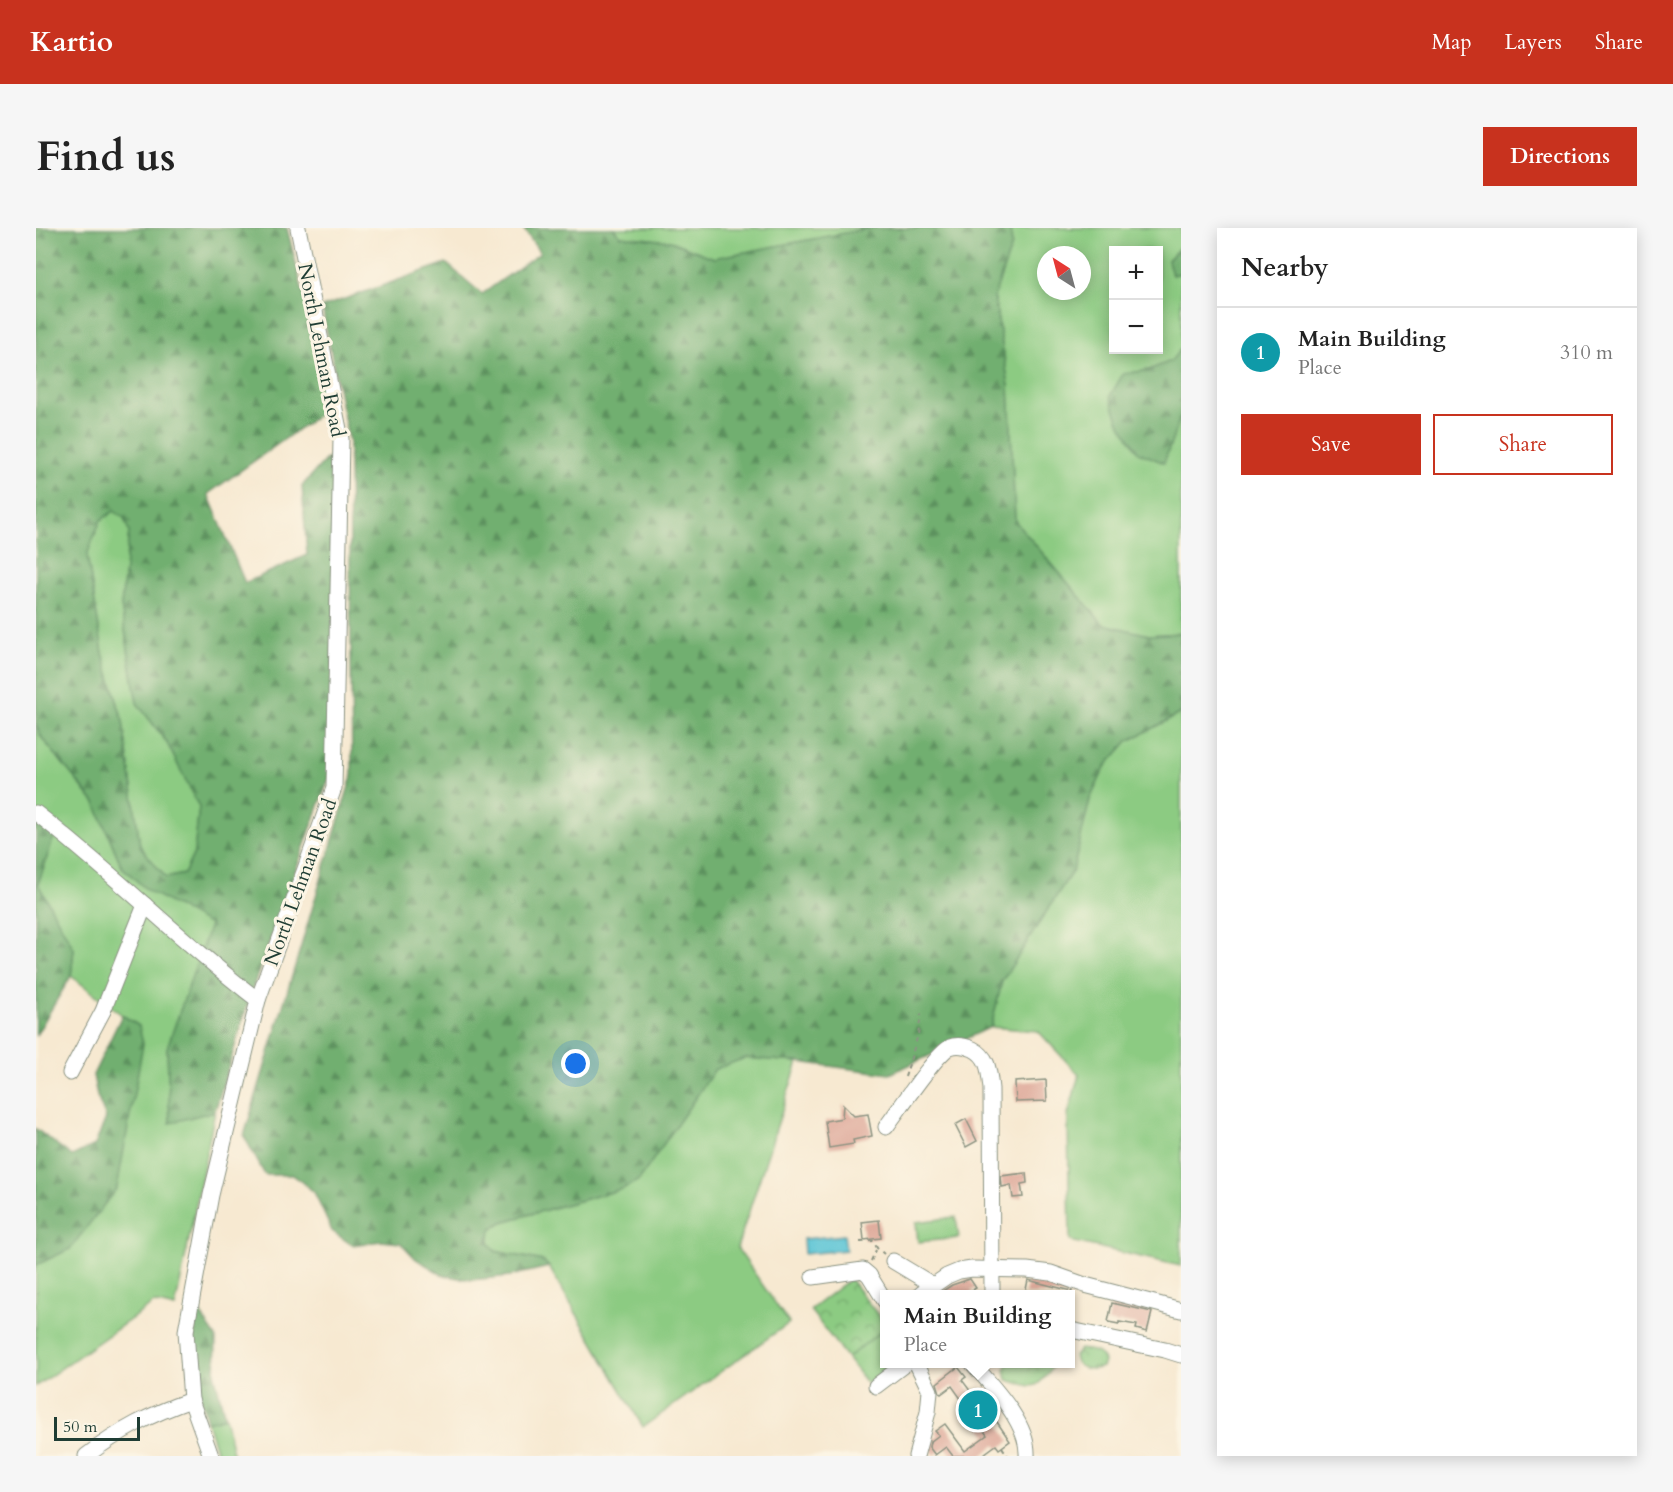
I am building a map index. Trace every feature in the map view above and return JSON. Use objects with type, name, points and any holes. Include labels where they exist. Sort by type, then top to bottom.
[{"type":"street","name":"North Lehman Road","points":[[211,1456],[191,1400],[186,1331],[211,1195],[258,1000],[334,788],[341,439],[298,228]]},
{"type":"street","points":[[36,813],[80,847],[258,1000]]},
{"type":"street","points":[[70,1073],[103,1011],[145,905]]},
{"type":"street","points":[[886,1127],[948,1048],[953,1045],[966,1046],[984,1057],[989,1069],[991,1089],[992,1290]]},
{"type":"street","points":[[893,1261],[927,1290],[959,1271],[972,1269],[1027,1270],[1051,1273],[1085,1285],[1181,1310]]},
{"type":"street","points":[[813,1277],[863,1270],[869,1275],[880,1293]]},
{"type":"street","points":[[1075,1331],[1181,1355]]},
{"type":"street","points":[[876,1386],[900,1368]]},
{"type":"street","points":[[916,1456],[928,1412],[930,1391],[919,1368]]},
{"type":"street","points":[[976,1368],[1022,1427],[1027,1456]]},
{"type":"street","points":[[95,1453],[124,1429],[157,1412],[191,1400]]},
{"type":"path","points":[[905,1078],[918,1035],[921,1014]]},
{"type":"path","points":[[861,1242],[873,1241],[877,1248],[893,1261]]},
{"type":"path","points":[[1002,1447],[1008,1456]]},
{"type":"green space","points":[[36,228],[287,228],[331,406],[208,494],[245,583],[307,555],[302,486],[326,459],[337,458],[331,773],[252,990],[215,1111],[170,1123],[167,1048],[210,925],[147,890],[122,867],[95,803],[42,738],[36,724]],"holes":[[[114,511],[124,518],[129,532],[121,606],[137,703],[166,741],[199,807],[194,853],[184,874],[166,878],[140,846],[123,722],[103,653],[87,555],[100,521]]]},
{"type":"green space","points":[[523,228],[613,228],[621,236],[670,241],[714,258],[871,228],[1010,228],[1012,245],[994,296],[1009,386],[1015,521],[1103,624],[1149,635],[1181,633],[1181,713],[1128,741],[1105,767],[1090,799],[1073,870],[1002,981],[991,1027],[890,1074],[798,1062],[745,1058],[715,1069],[639,1180],[622,1189],[502,1222],[491,1229],[489,1242],[495,1251],[543,1261],[549,1267],[510,1276],[471,1280],[443,1275],[416,1259],[401,1243],[381,1241],[352,1245],[332,1231],[314,1192],[293,1175],[265,1175],[244,1136],[352,776],[349,443],[322,307],[446,263],[482,294],[540,253]]},
{"type":"green space","points":[[613,228],[871,228],[714,258],[670,241],[621,236]]},
{"type":"green space","points":[[1010,228],[1181,228],[1181,246],[1168,260],[1172,275],[1181,273],[1181,348],[1172,361],[1149,370],[1123,374],[1163,462],[1181,415],[1181,633],[1149,635],[1103,624],[1015,521],[1009,386],[994,295],[1012,245]]},
{"type":"green space","points":[[1181,246],[1181,273],[1172,275],[1168,260]]},
{"type":"green space","points":[[1181,348],[1181,415],[1164,463],[1138,452],[1118,420],[1110,396],[1123,374],[1149,370],[1171,361]]},
{"type":"green space","points":[[114,511],[124,518],[129,532],[121,606],[137,703],[166,741],[199,807],[194,853],[184,874],[166,878],[140,846],[123,722],[103,653],[87,555],[100,521]]},
{"type":"green space","points":[[1181,713],[1181,1266],[1070,1241],[1068,1115],[1079,1075],[1038,1031],[991,1027],[1002,981],[1073,870],[1090,799],[1105,767],[1128,741]]},
{"type":"green space","points":[[36,724],[42,738],[95,803],[122,867],[147,890],[211,925],[167,1048],[170,1122],[215,1111],[175,1308],[154,1303],[36,1386],[36,1265],[70,1249],[139,1026],[71,976],[74,949],[38,884],[54,836],[36,823]]},
{"type":"green space","points":[[36,823],[54,836],[38,884],[74,949],[71,976],[36,1035]]},
{"type":"green space","points":[[122,1015],[139,1026],[143,1044],[117,1188],[70,1249],[36,1265],[36,1129],[72,1156],[95,1145],[106,1118],[97,1096],[93,1075]]},
{"type":"green space","points":[[745,1058],[798,1062],[737,1248],[789,1323],[643,1427],[549,1267],[543,1261],[495,1251],[489,1242],[491,1229],[502,1222],[622,1189],[639,1180],[715,1069]]},
{"type":"green space","points":[[956,1217],[959,1238],[918,1242],[916,1222]]},
{"type":"green space","points":[[850,1279],[880,1318],[880,1332],[847,1358],[810,1310]]},
{"type":"green space","points":[[197,1309],[216,1337],[215,1377],[225,1417],[207,1422],[195,1375],[194,1338]]},
{"type":"green space","points":[[880,1332],[880,1368],[889,1368],[867,1384],[847,1358]]},
{"type":"green space","points":[[1080,1349],[1095,1352],[1101,1355],[1104,1362],[1102,1367],[1089,1369],[1077,1364],[1075,1355]]},
{"type":"green space","points":[[1006,1368],[1051,1368],[1038,1384],[1030,1386],[1007,1380]]},
{"type":"green space","points":[[225,1417],[235,1456],[218,1456],[207,1422]]},
{"type":"water","points":[[844,1235],[846,1250],[804,1254],[803,1239]]},
{"type":"building","points":[[1046,1080],[1047,1101],[1016,1102],[1015,1082]]},
{"type":"building","points":[[843,1105],[854,1116],[868,1114],[872,1136],[853,1140],[854,1144],[829,1148],[825,1121],[842,1118]]},
{"type":"building","points":[[966,1119],[977,1141],[966,1147],[955,1125]]},
{"type":"building","points":[[1026,1173],[1027,1183],[1021,1184],[1023,1197],[1013,1198],[1011,1185],[1002,1187],[1001,1176]]},
{"type":"building","points":[[879,1220],[881,1238],[864,1240],[862,1222]]},
{"type":"building","points":[[970,1279],[976,1288],[944,1290]]},
{"type":"building","points":[[1028,1280],[1068,1290],[1026,1290]]},
{"type":"building","points":[[1112,1303],[1152,1312],[1147,1332],[1136,1329],[1137,1325],[1108,1322]]},
{"type":"building","points":[[959,1368],[966,1377],[962,1380],[986,1412],[990,1409],[1010,1441],[999,1449],[996,1445],[981,1456],[953,1456],[946,1447],[935,1455],[929,1447],[930,1442],[939,1435],[935,1431],[945,1424],[965,1451],[987,1435],[952,1386],[941,1394],[937,1383]]},
{"type":"place","name":"Main Building","points":[[978,1410]]}]
